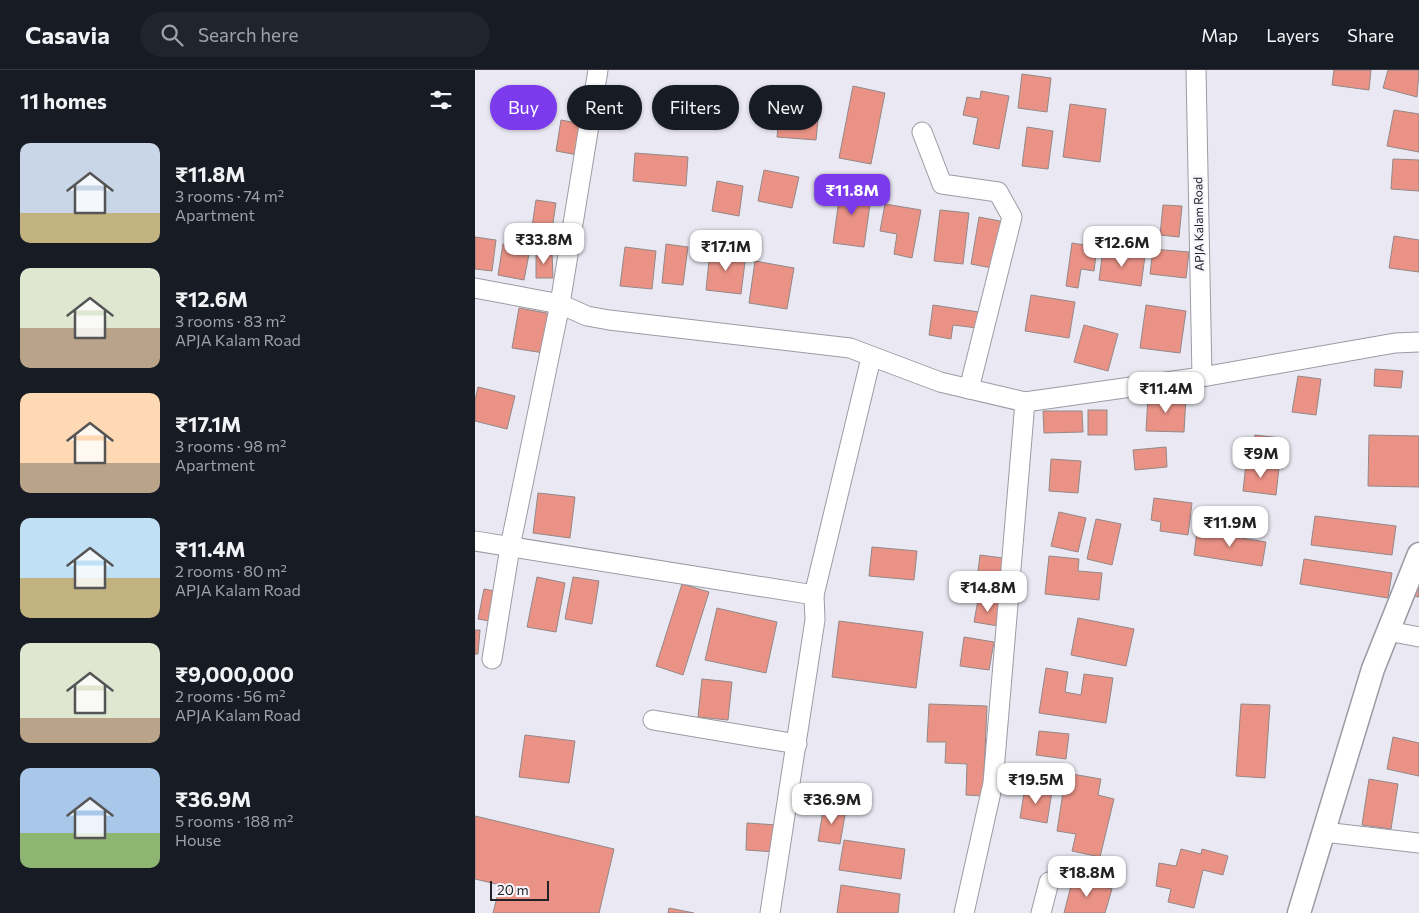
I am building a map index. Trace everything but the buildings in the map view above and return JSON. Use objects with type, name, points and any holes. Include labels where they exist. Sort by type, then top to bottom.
[{"type":"street","points":[[492,659],[510,547],[560,304],[598,70]]},
{"type":"street","name":"APJA Kalam Road","points":[[1196,70],[1202,377]]},
{"type":"street","points":[[922,132],[942,184],[998,192],[1012,216],[969,389]]},
{"type":"street","points":[[475,288],[560,304],[587,316],[609,320],[850,348],[871,358],[940,382],[1025,402],[1202,377],[1395,343],[1419,342]]},
{"type":"street","points":[[770,913],[815,620],[814,595],[871,358]]},
{"type":"street","points":[[964,913],[993,783],[1025,402]]},
{"type":"street","points":[[475,541],[814,595]]},
{"type":"street","points":[[1299,913],[1373,669],[1419,554]]},
{"type":"street","points":[[1388,631],[1419,637]]},
{"type":"street","points":[[653,720],[797,744]]},
{"type":"street","points":[[1324,832],[1419,843]]},
{"type":"street","points":[[1041,913],[1049,882]]}]
